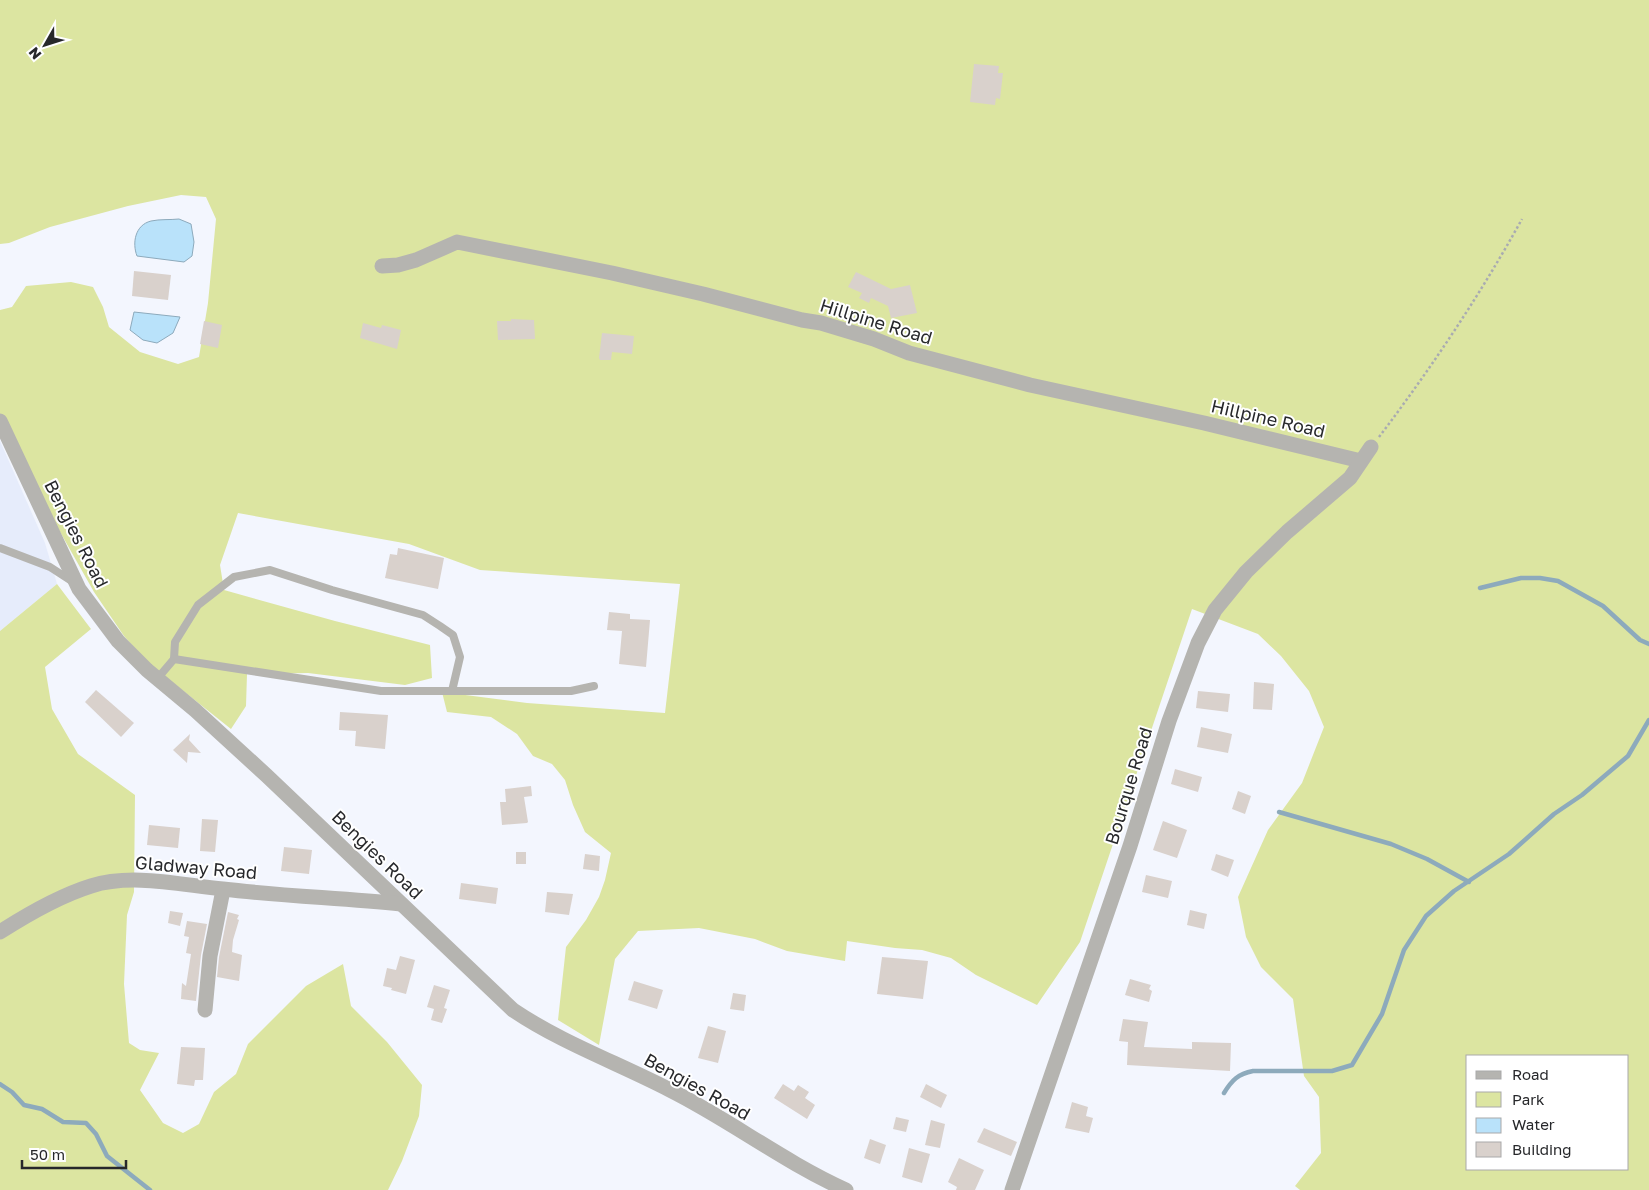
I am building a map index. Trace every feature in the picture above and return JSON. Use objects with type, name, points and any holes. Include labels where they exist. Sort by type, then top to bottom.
[{"type":"street","name":"Hillpine Road","points":[[382,266],[398,265],[416,260],[457,242],[612,273],[703,294],[802,320],[821,323],[874,339],[909,353],[1030,385],[1213,425],[1361,461]]},
{"type":"street","name":"Bengies Road","points":[[0,422],[79,589],[118,641],[157,679],[266,775],[354,857],[513,1010],[573,1045],[671,1090],[801,1167],[846,1190]]},
{"type":"street","name":"Bourque Road","points":[[1012,1190],[1130,846],[1169,721],[1198,643],[1215,610],[1246,572],[1287,532],[1350,478],[1371,447]]},
{"type":"street","name":"Gladway Road","points":[[0,932],[63,897],[92,885],[119,882],[165,881],[224,890],[401,904]]},
{"type":"street","points":[[205,1010],[210,956],[224,890]]},
{"type":"lane","points":[[0,548],[50,567],[61,573],[79,589]]},
{"type":"lane","points":[[157,679],[174,659],[175,642],[198,605],[234,577],[270,570],[332,590],[422,615],[440,626],[453,635],[460,657],[452,691]]},
{"type":"lane","points":[[174,659],[381,691],[571,691],[594,686]]},
{"type":"path","points":[[1371,447],[1415,390],[1466,314],[1522,219]]},
{"type":"shaded area","points":[[0,441],[45,543],[57,584],[0,631]]},
{"type":"green space","points":[[0,0],[1649,0],[1649,1190],[1300,1190],[1295,1186],[1321,1153],[1319,1097],[1304,1076],[1293,999],[1261,967],[1246,937],[1238,897],[1268,830],[1302,783],[1324,727],[1309,691],[1281,656],[1258,634],[1192,609],[1080,942],[1037,1005],[976,975],[951,958],[922,950],[847,941],[845,961],[787,951],[755,939],[699,928],[638,931],[615,959],[599,1045],[558,1020],[566,947],[586,920],[599,897],[611,853],[585,832],[573,805],[565,780],[552,764],[533,756],[517,734],[491,717],[447,712],[442,692],[527,703],[665,713],[680,584],[480,570],[409,544],[238,513],[220,565],[224,590],[430,645],[432,678],[405,685],[308,673],[247,674],[246,706],[231,729],[147,662],[124,636],[94,592],[46,507],[0,415],[0,310],[12,307],[26,286],[71,282],[93,287],[103,307],[109,327],[140,352],[178,364],[199,357],[208,303],[216,219],[206,197],[181,195],[128,206],[50,227],[9,243],[0,244]]},
{"type":"green space","points":[[57,584],[91,629],[45,667],[52,709],[78,754],[135,795],[134,892],[127,915],[124,984],[129,1043],[140,1050],[159,1053],[140,1090],[163,1123],[183,1133],[199,1124],[214,1092],[236,1074],[248,1044],[306,986],[343,964],[351,1006],[387,1042],[422,1085],[419,1116],[402,1161],[388,1190],[0,1190],[0,631]]},
{"type":"water","points":[[179,219],[191,224],[194,242],[192,256],[184,262],[137,256],[135,240],[141,226],[151,221]]},
{"type":"water","points":[[134,312],[180,317],[173,333],[157,343],[143,340],[130,330]]},
{"type":"building","points":[[974,64],[999,66],[998,73],[1003,73],[1000,99],[996,98],[995,105],[970,102]]},
{"type":"building","points":[[134,271],[171,275],[168,300],[132,296]]},
{"type":"building","points":[[856,272],[891,289],[910,285],[917,313],[891,318],[888,306],[871,298],[869,303],[859,298],[862,293],[848,287]]},
{"type":"building","points":[[511,319],[534,320],[535,339],[498,340],[497,321],[511,321]]},
{"type":"building","points":[[204,321],[222,325],[218,348],[200,344]]},
{"type":"building","points":[[363,323],[381,328],[382,325],[401,330],[397,349],[360,338]]},
{"type":"building","points":[[602,333],[634,336],[632,354],[612,352],[611,360],[600,360]]},
{"type":"building","points":[[398,548],[444,558],[438,589],[385,578],[390,554],[397,555]]},
{"type":"building","points":[[609,612],[630,614],[630,619],[650,620],[646,667],[619,664],[622,631],[607,630]]},
{"type":"building","points":[[1254,682],[1274,684],[1272,710],[1253,709]]},
{"type":"building","points":[[96,690],[134,723],[121,737],[85,702]]},
{"type":"building","points":[[1198,691],[1230,694],[1228,712],[1196,708]]},
{"type":"building","points":[[340,712],[388,715],[385,749],[355,746],[356,731],[339,730]]},
{"type":"building","points":[[1201,727],[1232,734],[1228,753],[1197,747]]},
{"type":"building","points":[[190,734],[189,740],[201,753],[188,752],[187,763],[173,750]]},
{"type":"building","points":[[1175,769],[1202,777],[1198,792],[1171,784]]},
{"type":"building","points":[[531,786],[532,796],[524,797],[528,822],[502,825],[500,802],[506,802],[505,789]]},
{"type":"building","points":[[1238,791],[1251,796],[1245,814],[1232,809]]},
{"type":"building","points":[[202,819],[218,820],[215,852],[200,851]]},
{"type":"building","points":[[1163,821],[1187,830],[1177,858],[1153,850]]},
{"type":"building","points":[[149,825],[180,828],[178,848],[147,845]]},
{"type":"building","points":[[284,847],[312,850],[309,874],[281,871]]},
{"type":"building","points":[[516,852],[526,852],[526,864],[516,864]]},
{"type":"building","points":[[585,854],[600,856],[599,871],[583,869]]},
{"type":"building","points":[[1216,854],[1234,860],[1228,877],[1211,870]]},
{"type":"building","points":[[1146,875],[1172,881],[1168,898],[1142,892]]},
{"type":"building","points":[[461,883],[498,888],[496,904],[459,899]]},
{"type":"building","points":[[547,892],[573,894],[569,915],[545,912]]},
{"type":"building","points":[[1190,910],[1207,914],[1204,929],[1187,925]]},
{"type":"building","points":[[170,911],[183,913],[180,926],[168,923]]},
{"type":"building","points":[[228,912],[239,915],[232,952],[242,955],[239,981],[217,977]]},
{"type":"building","points":[[187,921],[207,924],[201,955],[196,1001],[181,999],[182,983],[186,986],[191,954],[186,953],[189,937],[184,936]]},
{"type":"building","points":[[400,956],[415,960],[406,994],[383,986],[387,968],[396,970]]},
{"type":"building","points":[[882,957],[928,961],[923,999],[877,994]]},
{"type":"building","points":[[1130,979],[1151,985],[1149,989],[1152,991],[1149,1002],[1125,995]]},
{"type":"building","points":[[634,981],[663,990],[657,1009],[628,1000]]},
{"type":"building","points":[[434,985],[450,990],[444,1008],[447,1009],[442,1023],[431,1020],[434,1009],[427,1007]]},
{"type":"building","points":[[733,993],[746,995],[744,1011],[730,1009]]},
{"type":"building","points":[[1123,1019],[1148,1022],[1144,1047],[1192,1049],[1192,1042],[1231,1043],[1230,1071],[1127,1065],[1128,1042],[1119,1041]]},
{"type":"building","points":[[708,1026],[726,1031],[718,1063],[698,1058]]},
{"type":"building","points":[[181,1047],[205,1048],[203,1080],[195,1080],[194,1086],[177,1084]]},
{"type":"building","points":[[783,1084],[794,1091],[798,1085],[809,1092],[805,1098],[815,1105],[807,1119],[774,1098]]},
{"type":"building","points":[[926,1084],[947,1095],[941,1108],[920,1097]]},
{"type":"building","points":[[1072,1102],[1088,1107],[1086,1116],[1093,1118],[1089,1133],[1065,1128]]},
{"type":"building","points":[[896,1117],[909,1120],[906,1132],[893,1129]]},
{"type":"building","points":[[931,1120],[945,1124],[940,1148],[925,1145]]},
{"type":"building","points":[[984,1128],[1017,1142],[1011,1156],[977,1142]]},
{"type":"building","points":[[870,1139],[886,1145],[880,1164],[864,1158]]},
{"type":"building","points":[[909,1148],[930,1154],[922,1183],[902,1177]]},
{"type":"building","points":[[959,1158],[984,1170],[975,1190],[956,1190],[957,1187],[948,1182]]},
{"type":"waterway","points":[[1480,588],[1521,578],[1540,578],[1558,581],[1603,606],[1640,640],[1649,644]]},
{"type":"waterway","points":[[1224,1093],[1236,1078],[1253,1071],[1332,1071],[1352,1065],[1382,1014],[1404,950],[1426,916],[1454,891],[1509,854],[1554,814],[1582,795],[1628,756],[1649,720]]},
{"type":"waterway","points":[[1279,812],[1391,844],[1427,859],[1469,882]]},
{"type":"waterway","points":[[0,1084],[12,1092],[24,1105],[42,1109],[63,1122],[86,1123],[96,1134],[107,1156],[150,1190]]}]
